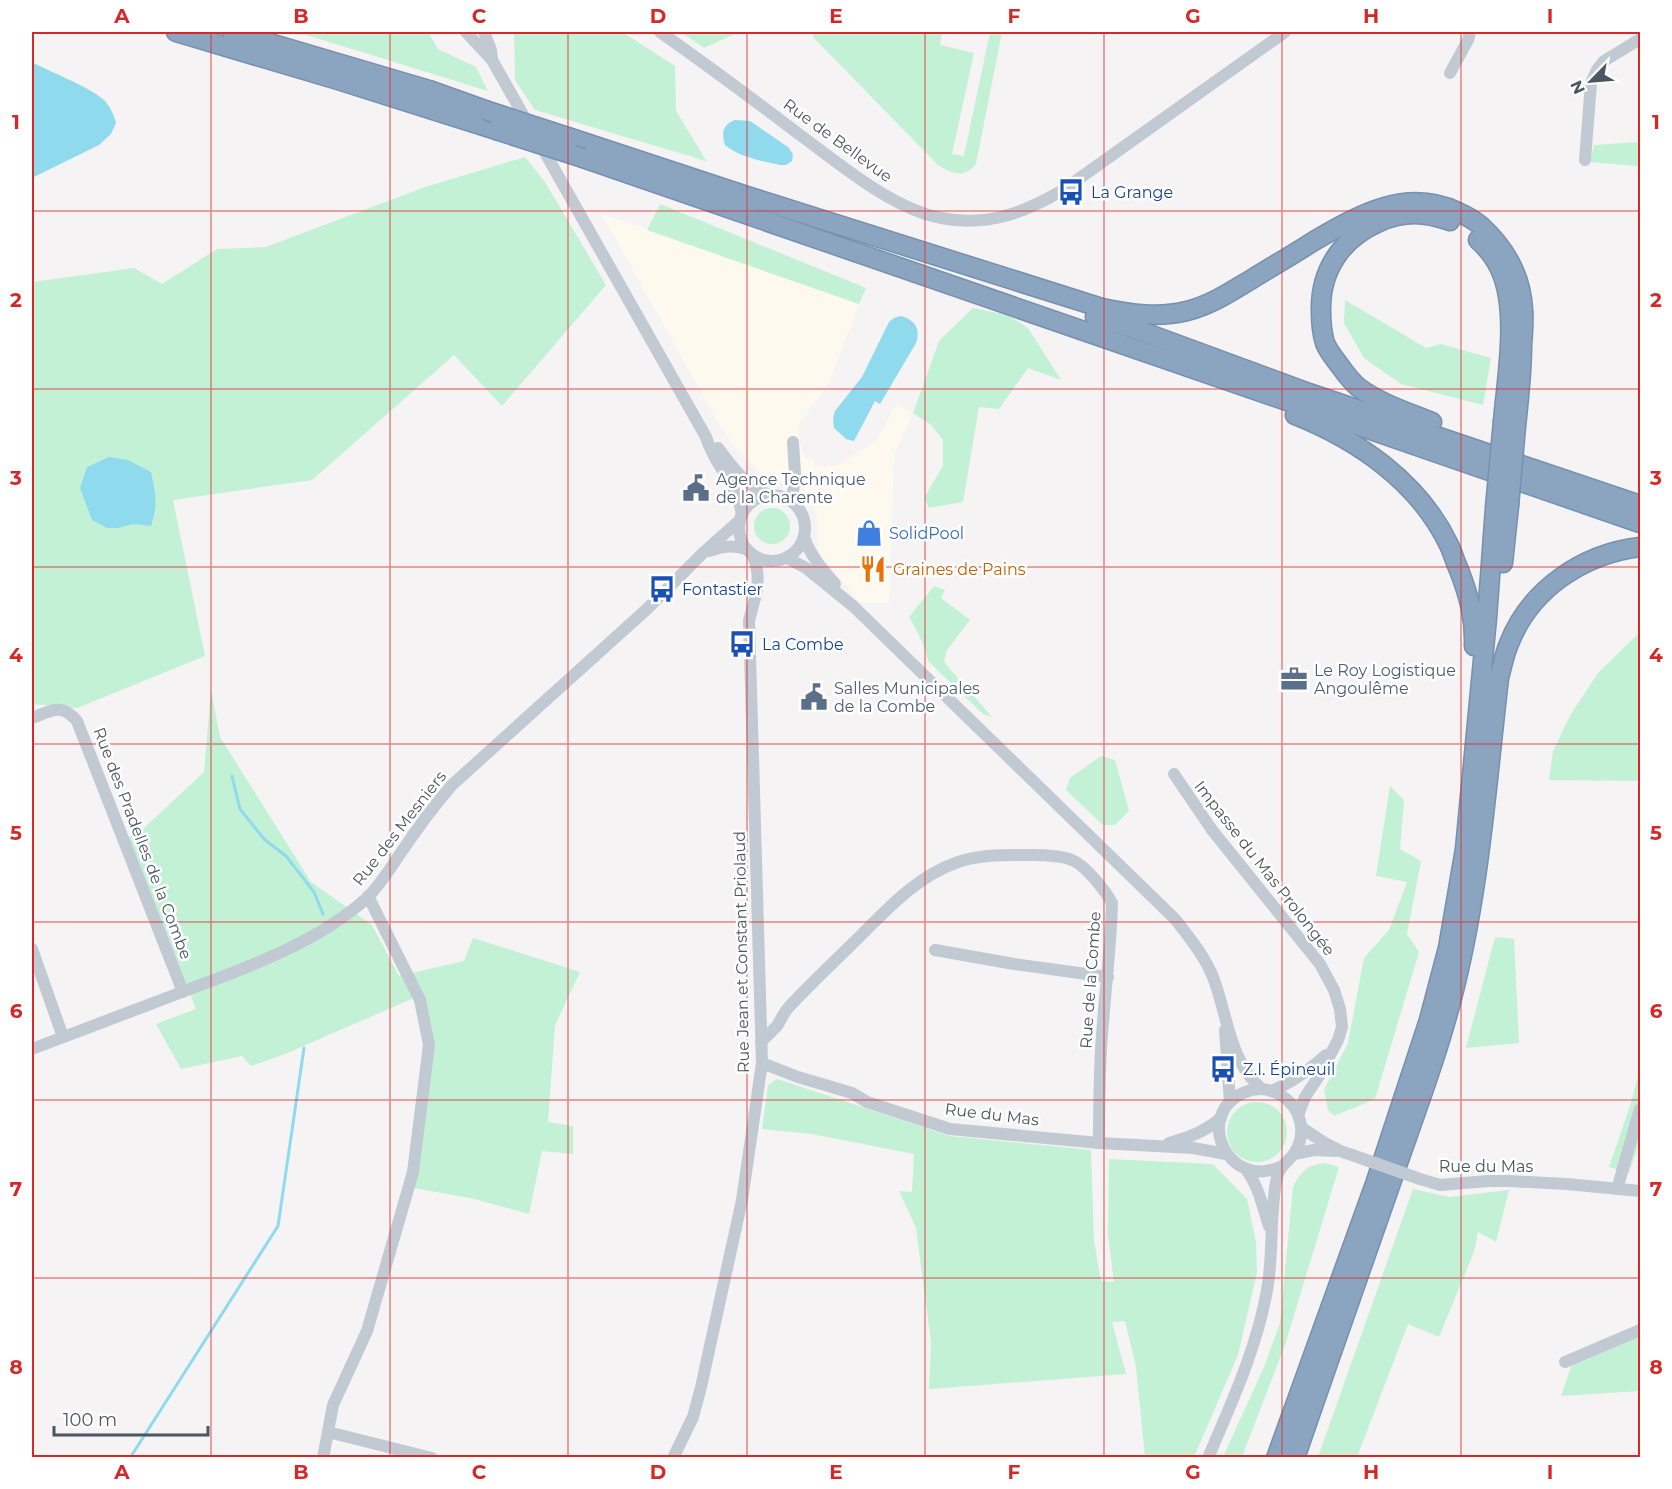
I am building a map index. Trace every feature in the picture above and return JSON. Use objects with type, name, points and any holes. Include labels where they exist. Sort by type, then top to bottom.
[{"type":"highway","points":[[176,32],[338,80],[583,158],[1641,523]]},
{"type":"highway","points":[[232,32],[429,90],[747,196],[1102,308],[1128,313],[1154,315],[1187,311],[1220,299],[1344,223],[1368,212],[1405,203],[1428,202],[1450,208],[1474,220],[1491,235],[1505,252],[1514,269],[1523,308],[1521,382],[1510,424]]},
{"type":"highway","points":[[747,196],[1015,291],[1138,330],[1309,393],[1636,503]]},
{"type":"highway","points":[[1276,1458],[1375,1184],[1429,1020],[1448,948],[1465,849],[1487,618],[1502,507],[1510,424],[1511,320],[1507,288],[1500,269],[1489,250],[1472,234],[1454,223],[1433,216],[1412,214],[1390,218],[1368,227],[1350,240],[1335,257],[1326,275],[1320,298],[1321,324],[1326,344],[1347,376],[1358,387],[1390,406],[1636,503]]},
{"type":"highway","points":[[1096,334],[1306,419],[1348,439],[1403,481],[1429,513],[1448,544],[1466,589],[1475,625],[1465,849]]},
{"type":"highway","points":[[1485,795],[1501,580],[1502,507]]},
{"type":"highway","points":[[1295,1458],[1415,1114],[1454,988],[1477,874],[1499,678],[1508,646],[1522,618],[1533,603],[1559,578],[1575,567],[1605,554],[1641,547]]},
{"type":"street","points":[[466,32],[492,60],[706,437],[738,475],[753,488],[784,497],[799,509]]},
{"type":"street","points":[[484,32],[492,60]]},
{"type":"street","name":"Rue de Bellevue","points":[[660,32],[882,194],[924,214],[970,221],[999,218],[1040,204],[1285,32]]},
{"type":"street","points":[[1450,73],[1470,32]]},
{"type":"street","points":[[1584,160],[1591,83],[1597,70],[1604,61],[1641,39]]},
{"type":"street","points":[[706,437],[709,447],[736,494],[741,517],[740,536],[750,552],[764,561],[781,560],[806,568],[853,606],[1175,919],[1194,944],[1208,966],[1217,988],[1242,1065],[1253,1083],[1288,1100],[1300,1121],[1299,1145],[1294,1154],[1280,1167],[1263,1172],[1246,1169]]},
{"type":"street","points":[[781,560],[794,553],[804,537],[804,518],[793,493],[795,473],[793,442]]},
{"type":"street","points":[[741,517],[748,505],[758,498],[772,495],[795,473]]},
{"type":"street","name":"Rue des Mesniers","points":[[32,1049],[242,969],[298,943],[339,919],[368,896],[380,883],[426,816],[452,785],[647,609],[741,517]]},
{"type":"street","points":[[804,537],[814,558],[853,606]]},
{"type":"street","name":"Rue des Mesniers","points":[[703,554],[727,546],[737,546],[750,552]]},
{"type":"street","name":"Rue Jean et Constant Priolaud","points":[[673,1458],[693,1417],[708,1354],[742,1200],[762,1063],[749,621],[759,580],[758,569],[750,552]]},
{"type":"street","name":"Rue Jean et Constant Priolaud","points":[[759,580],[768,567],[781,560]]},
{"type":"street","name":"Rue des Pradelles de la Combe","points":[[32,718],[59,709],[69,713],[77,721],[183,992]]},
{"type":"street","name":"Impasse du Mas Prolongée","points":[[1174,774],[1212,831],[1320,964],[1334,990],[1340,1009],[1342,1027],[1338,1040],[1319,1076],[1305,1097],[1300,1121]]},
{"type":"street","name":"Rue de la Combe","points":[[761,1042],[811,984],[912,887],[935,871],[960,861],[979,857],[1011,855],[1066,858],[1074,861],[1086,872],[1107,894],[1112,903],[1099,1089],[1099,1143]]},
{"type":"street","points":[[323,1458],[333,1405],[367,1331],[413,1172],[429,1045],[420,1000],[368,896]]},
{"type":"street","points":[[32,949],[63,1037]]},
{"type":"street","points":[[935,950],[1108,977]]},
{"type":"street","points":[[1224,1014],[1230,1102]]},
{"type":"street","points":[[1271,1230],[1253,1179],[1246,1169],[1226,1154],[1222,1146],[1221,1118],[1230,1102],[1244,1092],[1282,1087],[1311,1068],[1331,1051]]},
{"type":"street","name":"Rue du Mas","points":[[762,1063],[950,1129],[1099,1143],[1193,1148],[1226,1154]]},
{"type":"street","points":[[1617,1189],[1641,1109]]},
{"type":"street","name":"Rue du Mas","points":[[1156,1146],[1196,1135],[1221,1118]]},
{"type":"street","name":"Rue du Mas","points":[[1300,1121],[1320,1141],[1336,1151]]},
{"type":"street","name":"Rue du Mas","points":[[1294,1154],[1314,1150],[1336,1151],[1440,1185],[1508,1181],[1641,1191]]},
{"type":"street","points":[[1208,1458],[1250,1356],[1264,1310],[1268,1286],[1271,1230],[1280,1167]]},
{"type":"street","points":[[1565,1362],[1641,1330]]},
{"type":"street","points":[[328,1432],[432,1458]]},
{"type":"shaded area","points":[[601,213],[859,304],[830,381],[799,424],[799,439],[805,459],[813,459],[815,466],[838,465],[877,440],[896,403],[913,413],[894,455],[890,603],[860,603],[818,550],[817,515],[811,503],[802,492],[763,476],[732,443],[720,426]]},
{"type":"green space","points":[[297,32],[428,32],[438,49],[476,67],[488,91]]},
{"type":"green space","points":[[514,32],[622,32],[675,66],[676,111],[707,162],[535,110],[515,80]]},
{"type":"green space","points":[[681,32],[739,32],[704,48]]},
{"type":"green space","points":[[813,32],[942,32],[940,45],[974,53],[952,154],[964,156],[990,32],[1002,32],[976,164],[972,169],[958,174],[938,165],[813,37]]},
{"type":"green space","points":[[1640,142],[1640,171],[1637,166],[1590,162],[1594,145]]},
{"type":"green space","points":[[525,157],[545,182],[606,285],[502,406],[454,355],[312,480],[173,500],[205,656],[77,708],[32,704],[32,282],[134,268],[162,284],[217,249],[266,247],[425,187]]},
{"type":"green space","points":[[660,204],[866,288],[859,304],[647,230]]},
{"type":"green space","points":[[1345,300],[1426,348],[1441,344],[1491,358],[1483,405],[1401,384],[1364,358],[1344,323]]},
{"type":"green space","points":[[973,308],[1008,315],[1028,328],[1061,380],[1028,368],[999,409],[979,407],[963,502],[929,508],[924,498],[943,466],[943,440],[931,425],[913,413],[939,341]]},
{"type":"green space","points":[[772,508],[785,513],[790,526],[785,539],[772,544],[759,539],[754,526],[759,513]]},
{"type":"green space","points":[[934,586],[945,590],[941,598],[970,620],[947,650],[944,662],[992,717],[983,714],[928,661],[923,644],[909,617]]},
{"type":"green space","points":[[1640,632],[1640,781],[1549,780],[1553,751],[1571,714],[1598,673]]},
{"type":"green space","points":[[211,690],[220,737],[311,882],[372,925],[399,976],[464,961],[473,938],[580,972],[555,1025],[548,1122],[573,1126],[573,1154],[542,1151],[529,1214],[475,1199],[414,1188],[434,1051],[427,1005],[423,994],[285,1054],[251,1066],[242,1056],[181,1069],[156,1024],[196,1009],[128,837],[142,830],[204,772]]},
{"type":"green space","points":[[1101,756],[1115,760],[1129,811],[1115,825],[1103,825],[1066,790],[1070,778]]},
{"type":"green space","points":[[1390,786],[1404,800],[1400,849],[1421,861],[1407,934],[1419,952],[1375,1099],[1334,1116],[1328,1110],[1324,1090],[1348,1043],[1364,958],[1389,930],[1407,882],[1376,876]]},
{"type":"green space","points":[[1495,937],[1514,939],[1519,1043],[1466,1048]]},
{"type":"green space","points":[[1640,1069],[1640,1142],[1629,1173],[1609,1167]]},
{"type":"green space","points":[[777,1079],[950,1136],[1091,1150],[1094,1241],[1101,1281],[1114,1282],[1108,1236],[1109,1159],[1213,1164],[1247,1199],[1256,1242],[1257,1272],[1238,1355],[1194,1457],[1145,1457],[1136,1367],[1125,1321],[1112,1322],[1126,1374],[929,1389],[931,1342],[916,1228],[899,1191],[912,1192],[914,1154],[812,1134],[762,1129],[768,1085]]},
{"type":"green space","points":[[1257,1102],[1274,1107],[1282,1115],[1287,1132],[1282,1149],[1274,1157],[1257,1162],[1240,1157],[1232,1149],[1227,1132],[1232,1115],[1240,1107]]},
{"type":"green space","points":[[1324,1163],[1339,1167],[1285,1345],[1242,1457],[1223,1457],[1264,1367],[1280,1323],[1293,1187],[1304,1170]]},
{"type":"green space","points":[[1413,1189],[1449,1197],[1509,1190],[1496,1242],[1478,1232],[1474,1252],[1439,1337],[1408,1324],[1357,1457],[1318,1457]]},
{"type":"green space","points":[[1640,1336],[1640,1391],[1561,1396],[1571,1366]]},
{"type":"water","points":[[32,62],[100,97],[106,102],[116,123],[111,134],[99,145],[32,178]]},
{"type":"water","points":[[735,120],[750,121],[788,147],[793,154],[792,161],[786,165],[780,165],[737,153],[725,145],[723,133],[728,124]]},
{"type":"water","points":[[901,316],[916,326],[918,333],[916,343],[880,404],[875,401],[854,441],[846,439],[834,428],[835,411],[862,377],[889,322]]},
{"type":"water","points":[[109,457],[128,460],[151,472],[156,499],[151,526],[133,524],[107,528],[92,520],[80,488],[87,467]]},
{"type":"waterway","points":[[232,776],[240,809],[264,839],[286,856],[314,892],[323,914]]},
{"type":"waterway","points":[[130,1458],[278,1226],[304,1048]]},
{"type":"place","name":"La Grange","points":[[1071,192]]},
{"type":"place","name":"Agence Technique de la Charente","points":[[696,488]]},
{"type":"place","name":"SolidPool","points":[[869,533]]},
{"type":"place","name":"Graines de Pains","points":[[873,569]]},
{"type":"place","name":"Fontastier","points":[[662,589]]},
{"type":"place","name":"La Combe","points":[[742,644]]},
{"type":"place","name":"Le Roy Logistique Angoulême","points":[[1294,679]]},
{"type":"place","name":"Salles Municipales de la Combe","points":[[814,697]]},
{"type":"place","name":"Z.I. Épineuil","points":[[1223,1069]]}]
